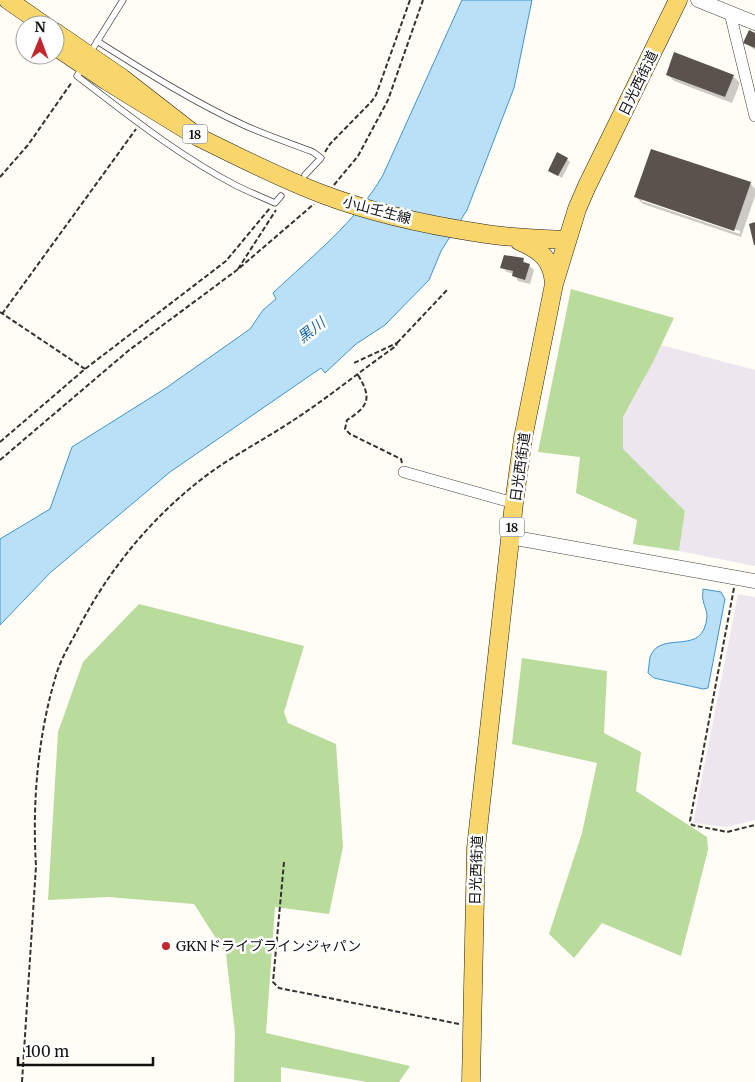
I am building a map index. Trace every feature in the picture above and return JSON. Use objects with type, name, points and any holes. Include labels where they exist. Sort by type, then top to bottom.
[{"type":"main road","points":[[8,0],[30,15]]},
{"type":"main road","name":"日光西街道","points":[[471,1082],[476,848],[514,503],[528,410],[554,284],[567,240],[587,186],[678,0]]},
{"type":"main road","points":[[0,9],[15,19]]},
{"type":"main road","name":"小山壬生線","points":[[65,41],[86,59],[198,137],[257,167],[326,195],[415,220],[480,233],[508,237],[567,240]]},
{"type":"main road","name":"小山壬生線","points":[[65,50],[86,59]]},
{"type":"main road","points":[[508,237],[540,251],[551,266],[554,284]]},
{"type":"street","points":[[698,0],[755,23]]},
{"type":"street","points":[[730,13],[755,116]]},
{"type":"street","points":[[404,472],[514,503]]},
{"type":"street","points":[[510,537],[755,581]]},
{"type":"lane","points":[[86,59],[123,0]]},
{"type":"lane","points":[[86,59],[140,124],[181,153],[236,186],[275,203],[281,196]]},
{"type":"lane","points":[[86,59],[166,84],[248,127],[313,152],[321,158],[305,175]]},
{"type":"path","points":[[321,158],[330,144],[376,95],[410,0]]},
{"type":"path","points":[[0,460],[128,350],[237,270],[326,195],[358,156],[382,113],[423,0]]},
{"type":"path","points":[[0,177],[28,145],[86,59]]},
{"type":"path","points":[[85,370],[1,313],[140,124]]},
{"type":"path","points":[[237,270],[276,210],[275,203]]},
{"type":"path","points":[[0,442],[85,370],[226,261],[275,203]]},
{"type":"path","points":[[22,1082],[36,866],[35,845],[39,750],[58,670],[66,650],[89,606],[138,539],[172,504],[224,464],[286,425],[396,346],[397,342],[448,290]]},
{"type":"path","points":[[354,362],[397,342]]},
{"type":"path","points":[[358,375],[363,384],[366,400],[360,412],[347,420],[345,429],[350,434],[401,459],[404,472]]},
{"type":"path","points":[[736,578],[690,821],[692,825],[727,832],[755,825]]},
{"type":"path","points":[[284,862],[273,982],[279,988],[472,1026]]},
{"type":"shaded area","points":[[661,345],[755,370],[755,566],[679,551],[685,511],[623,450],[623,417]]},
{"type":"shaded area","points":[[738,594],[755,597],[755,820],[726,827],[693,823]]},
{"type":"green space","points":[[571,289],[674,318],[623,417],[623,449],[685,511],[679,551],[633,544],[637,520],[576,493],[580,457],[538,452]]},
{"type":"green space","points":[[139,604],[304,646],[284,712],[288,723],[336,744],[343,847],[329,914],[275,907],[266,1033],[410,1066],[399,1082],[367,1082],[281,1067],[281,1082],[234,1082],[235,1033],[226,954],[194,904],[108,897],[48,900],[58,732],[83,662]]},
{"type":"green space","points":[[522,658],[607,671],[604,733],[641,752],[636,791],[707,837],[708,850],[681,956],[602,923],[574,958],[549,934],[582,833],[597,763],[512,744]]},
{"type":"water","name":"黒川","points":[[462,0],[532,0],[514,88],[467,210],[441,251],[429,280],[385,325],[356,344],[325,373],[321,368],[170,472],[51,572],[0,625],[0,539],[50,509],[72,447],[166,388],[250,329],[263,310],[276,299],[273,293],[332,238],[360,208],[383,175]]},
{"type":"water","points":[[703,589],[721,592],[725,599],[708,688],[703,689],[654,678],[648,673],[650,657],[655,649],[663,644],[691,640],[704,629],[707,612],[703,599]]},
{"type":"building","points":[[749,30],[755,33],[755,48],[743,43]]},
{"type":"building","points":[[674,52],[734,75],[725,97],[666,75]]},
{"type":"building","points":[[651,149],[751,182],[734,231],[634,197]]},
{"type":"building","points":[[557,152],[568,158],[558,176],[548,171]]},
{"type":"building","points":[[755,222],[755,245],[754,245],[749,224]]},
{"type":"building","points":[[504,255],[524,258],[523,262],[530,264],[525,280],[512,276],[513,271],[500,268]]},
{"type":"place","name":"GKNドライブラインジャパン","points":[[166,946]]}]
